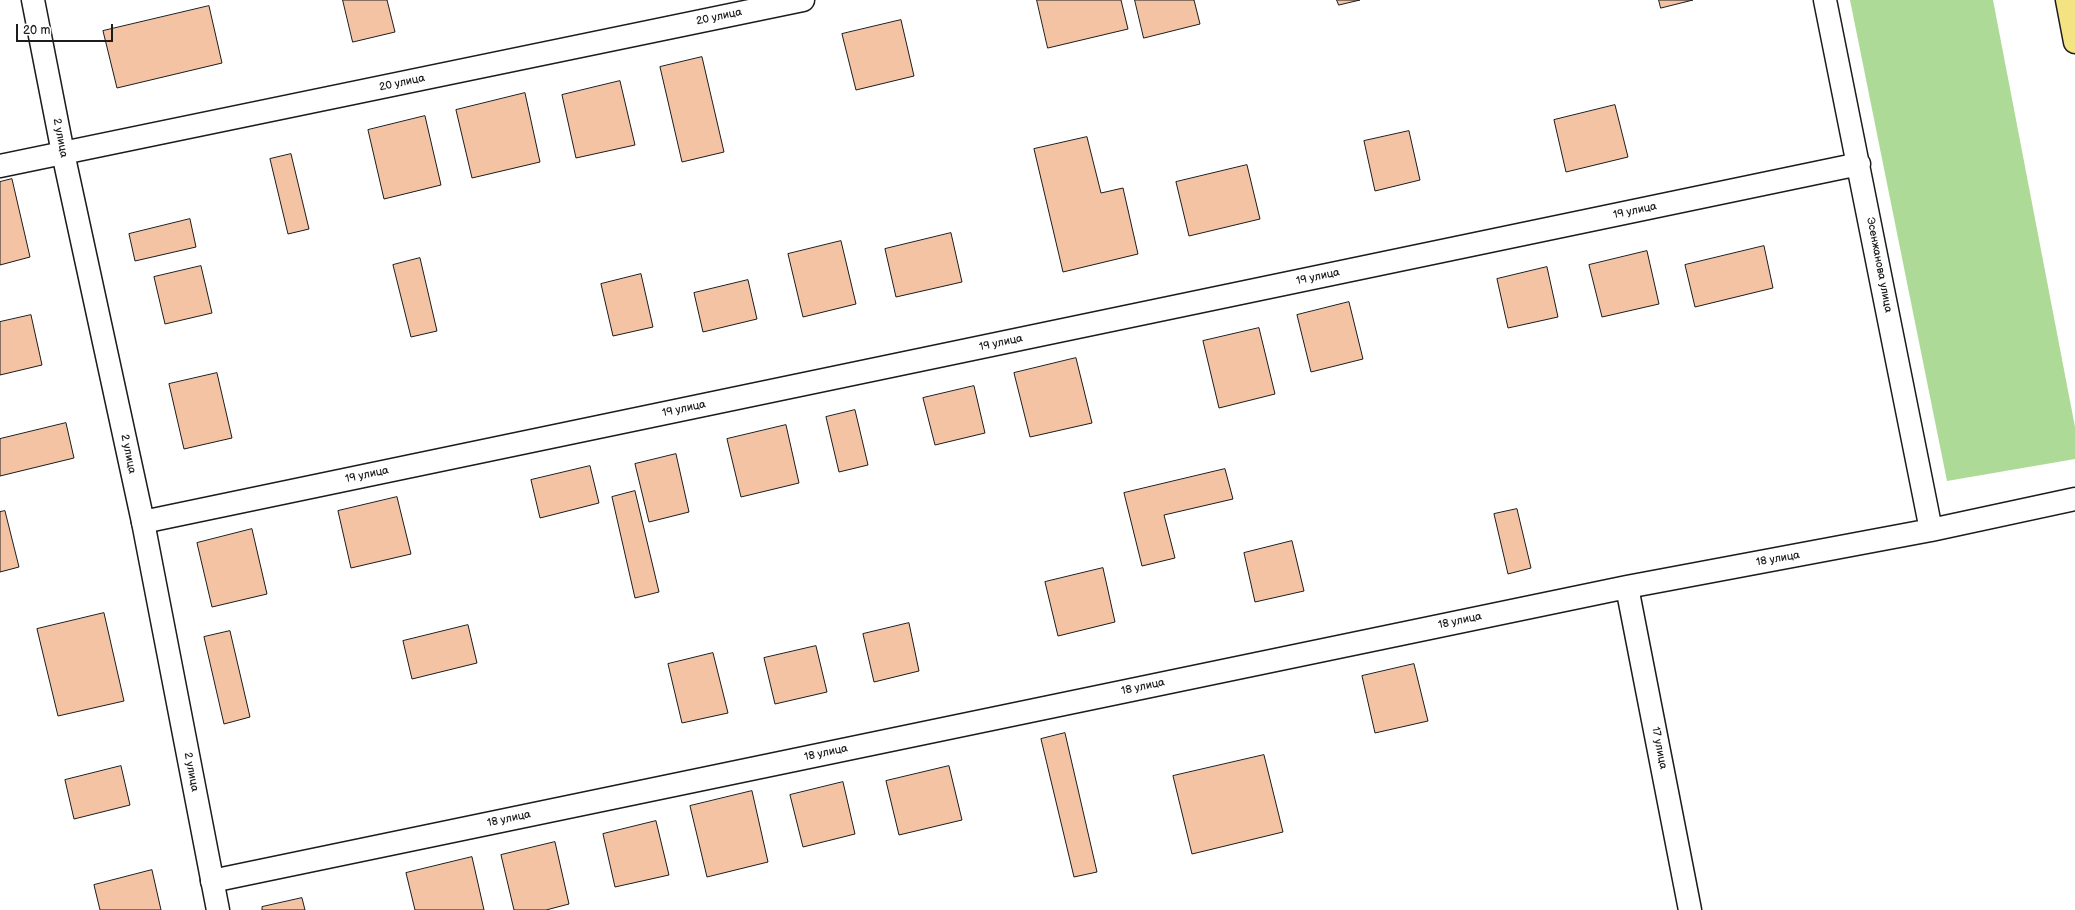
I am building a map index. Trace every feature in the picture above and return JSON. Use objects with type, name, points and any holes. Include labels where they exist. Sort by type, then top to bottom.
[{"type":"highway","points":[[2067,0],[2075,42]]},
{"type":"street","name":"2 улица","points":[[33,0],[63,152],[143,522],[218,910]]},
{"type":"street","name":"20 улица","points":[[0,166],[803,0]]},
{"type":"street","name":"Эсенжанова улица","points":[[1825,0],[1931,530]]},
{"type":"street","name":"19 улица","points":[[143,522],[1859,164]]},
{"type":"street","name":"18 улица","points":[[212,881],[1627,586],[1931,530],[2075,499]]},
{"type":"street","name":"17 улица","points":[[1627,586],[1690,910]]},
{"type":"green space","points":[[1850,0],[1993,0],[2075,427],[2075,459],[1947,481]]},
{"type":"building","points":[[343,0],[387,0],[395,32],[353,42]]},
{"type":"building","points":[[1037,0],[1121,0],[1128,29],[1048,48]]},
{"type":"building","points":[[1135,0],[1194,0],[1200,24],[1144,38]]},
{"type":"building","points":[[1337,0],[1360,0],[1339,5]]},
{"type":"building","points":[[1659,0],[1693,0],[1661,8]]},
{"type":"building","points":[[209,6],[222,63],[117,88],[103,31]]},
{"type":"building","points":[[901,20],[914,76],[856,90],[842,34]]},
{"type":"building","points":[[702,57],[724,152],[682,162],[660,67]]},
{"type":"building","points":[[620,81],[635,145],[576,158],[562,95]]},
{"type":"building","points":[[525,93],[540,162],[472,178],[456,110]]},
{"type":"building","points":[[1615,105],[1628,157],[1566,172],[1554,120]]},
{"type":"building","points":[[425,116],[441,185],[384,199],[368,130]]},
{"type":"building","points":[[1409,131],[1420,180],[1375,191],[1364,141]]},
{"type":"building","points":[[1087,137],[1101,193],[1123,188],[1138,254],[1063,272],[1034,149]]},
{"type":"building","points":[[291,154],[309,229],[288,234],[270,159]]},
{"type":"building","points":[[1247,165],[1260,219],[1189,236],[1176,182]]},
{"type":"building","points":[[12,179],[30,257],[0,265],[0,182]]},
{"type":"building","points":[[190,219],[196,247],[135,261],[129,234]]},
{"type":"building","points":[[951,233],[962,282],[896,297],[885,249]]},
{"type":"building","points":[[841,241],[856,304],[803,317],[788,254]]},
{"type":"building","points":[[1764,246],[1773,288],[1695,307],[1685,265]]},
{"type":"building","points":[[1647,251],[1659,304],[1602,317],[1589,265]]},
{"type":"building","points":[[420,258],[437,331],[411,337],[393,265]]},
{"type":"building","points":[[201,266],[212,313],[165,324],[154,277]]},
{"type":"building","points":[[1547,267],[1558,317],[1508,328],[1497,279]]},
{"type":"building","points":[[641,274],[653,327],[613,336],[601,284]]},
{"type":"building","points":[[748,280],[757,319],[703,332],[694,293]]},
{"type":"building","points":[[1349,302],[1363,359],[1311,372],[1297,315]]},
{"type":"building","points":[[31,315],[42,365],[0,375],[0,322]]},
{"type":"building","points":[[1259,328],[1275,394],[1219,408],[1203,341]]},
{"type":"building","points":[[1076,358],[1092,423],[1030,437],[1014,373]]},
{"type":"building","points":[[217,373],[232,438],[184,449],[169,384]]},
{"type":"building","points":[[974,386],[985,433],[935,445],[923,398]]},
{"type":"building","points":[[855,410],[868,465],[839,472],[826,417]]},
{"type":"building","points":[[66,423],[74,458],[0,476],[0,439]]},
{"type":"building","points":[[786,425],[799,483],[741,497],[727,439]]},
{"type":"building","points":[[676,454],[689,512],[649,522],[635,464]]},
{"type":"building","points":[[590,466],[599,503],[540,518],[531,480]]},
{"type":"building","points":[[1225,469],[1233,499],[1164,515],[1175,558],[1142,566],[1124,493]]},
{"type":"building","points":[[635,491],[659,592],[635,598],[612,497]]},
{"type":"building","points":[[397,497],[411,554],[351,568],[338,511]]},
{"type":"building","points":[[1517,509],[1531,568],[1508,574],[1494,514]]},
{"type":"building","points":[[5,511],[19,567],[0,572],[0,512]]},
{"type":"building","points":[[252,529],[267,594],[212,607],[197,543]]},
{"type":"building","points":[[1292,541],[1304,591],[1255,602],[1244,553]]},
{"type":"building","points":[[1103,568],[1115,622],[1058,636],[1045,582]]},
{"type":"building","points":[[104,613],[124,701],[58,716],[37,629]]},
{"type":"building","points":[[909,623],[919,671],[874,682],[863,634]]},
{"type":"building","points":[[468,625],[477,663],[412,679],[403,641]]},
{"type":"building","points":[[230,631],[250,717],[224,724],[204,637]]},
{"type":"building","points":[[816,646],[827,692],[775,704],[764,658]]},
{"type":"building","points":[[713,653],[728,713],[682,723],[668,664]]},
{"type":"building","points":[[1414,664],[1428,721],[1375,733],[1362,676]]},
{"type":"building","points":[[1065,733],[1097,872],[1074,877],[1041,739]]},
{"type":"building","points":[[1264,755],[1283,832],[1192,854],[1173,776]]},
{"type":"building","points":[[121,766],[130,805],[74,819],[65,780]]},
{"type":"building","points":[[949,766],[962,820],[899,835],[886,781]]},
{"type":"building","points":[[843,782],[855,834],[803,847],[790,795]]},
{"type":"building","points":[[752,791],[768,862],[707,877],[690,806]]},
{"type":"building","points":[[656,821],[669,875],[615,887],[603,834]]},
{"type":"building","points":[[555,842],[569,904],[546,910],[514,910],[501,855]]},
{"type":"building","points":[[472,857],[484,910],[415,910],[406,873]]},
{"type":"building","points":[[152,870],[161,910],[100,910],[94,885]]},
{"type":"building","points":[[302,898],[305,910],[262,910],[262,907]]}]
